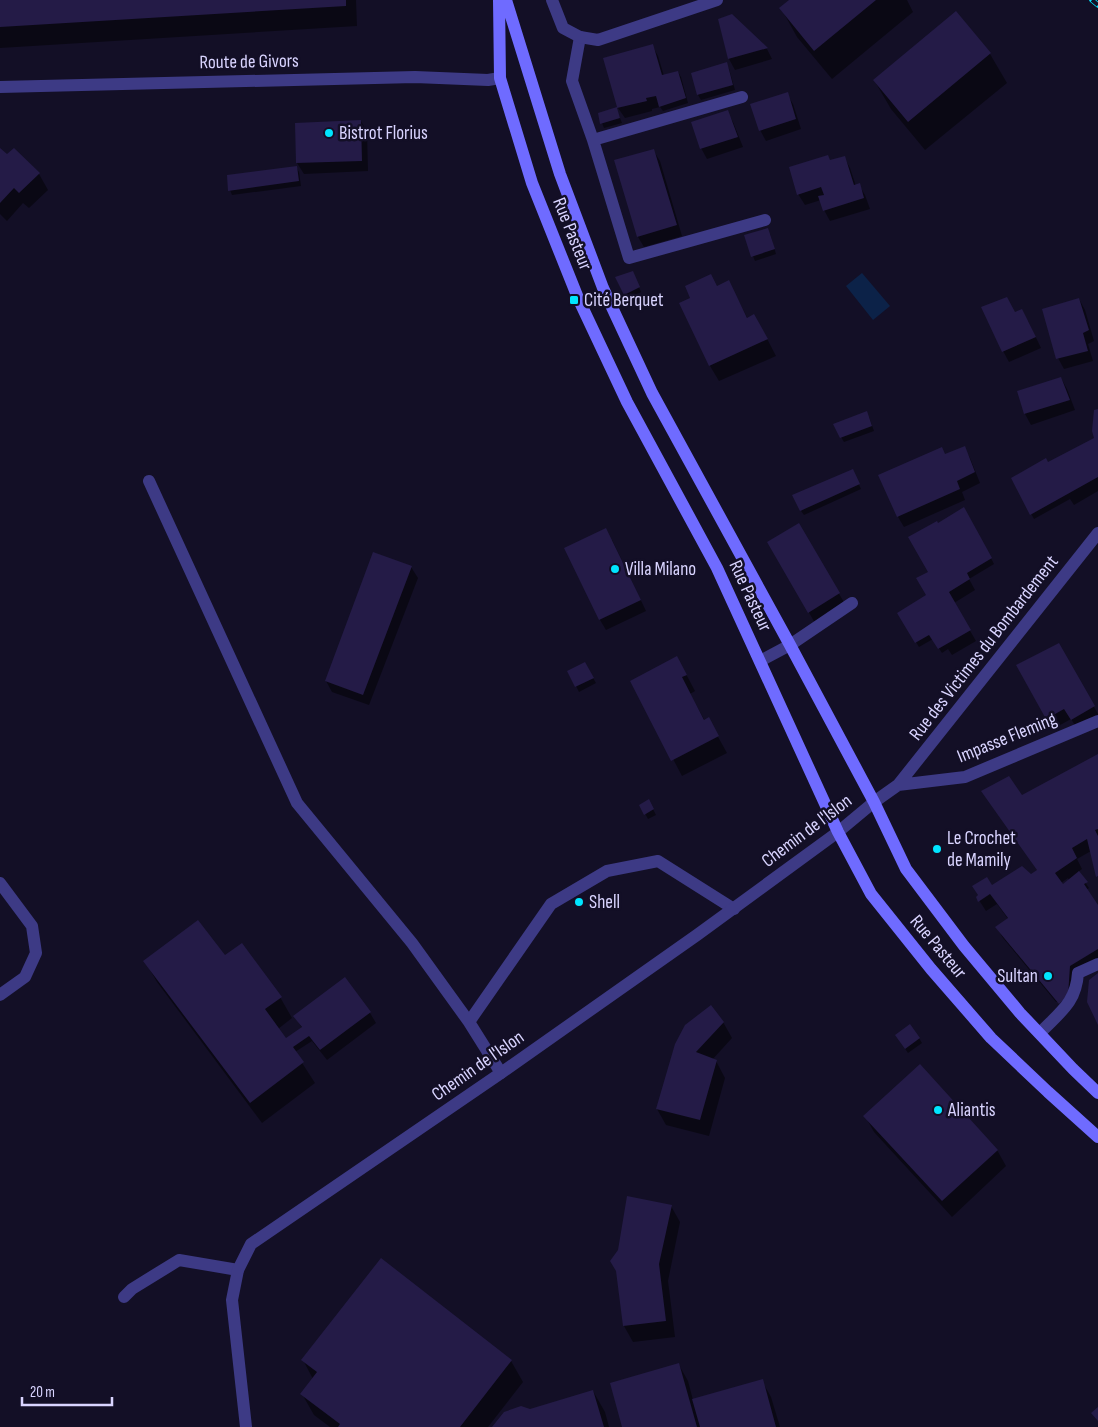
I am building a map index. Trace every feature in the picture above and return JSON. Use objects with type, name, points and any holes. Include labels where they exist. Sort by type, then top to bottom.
[{"type":"main road","name":"Rue Pasteur","points":[[499,0],[500,78],[532,183],[578,298],[627,402],[717,568],[838,832],[871,894],[931,969],[992,1038],[1098,1138]]},
{"type":"main road","name":"Rue Pasteur","points":[[506,0],[560,174],[602,288],[652,393],[874,802],[906,869],[964,946],[1020,1013],[1098,1093]]},
{"type":"street","points":[[552,0],[563,28],[580,38],[598,40],[717,0]]},
{"type":"street","points":[[580,38],[572,81],[593,140],[629,258],[765,220]]},
{"type":"street","name":"Route de Givors","points":[[0,87],[405,77],[488,80],[500,78]]},
{"type":"street","points":[[593,140],[742,97]]},
{"type":"street","points":[[149,481],[296,804],[412,943],[469,1022],[502,1073]]},
{"type":"street","name":"Rue des Victimes du Bombardement","points":[[898,785],[1098,533]]},
{"type":"street","points":[[760,661],[790,645],[852,603]]},
{"type":"street","name":"Impasse Fleming","points":[[874,802],[898,785],[965,777],[1098,721]]},
{"type":"street","name":"Chemin de l'Islon","points":[[246,1427],[232,1300],[238,1270],[251,1244],[502,1073],[734,909],[838,832],[874,802]]},
{"type":"street","points":[[469,1022],[551,904],[607,871],[658,861],[734,909]]},
{"type":"street","points":[[0,882],[32,926],[36,953],[25,977],[0,995]]},
{"type":"street","points":[[1040,1033],[1070,1002],[1077,987],[1078,973],[1098,964]]},
{"type":"street","points":[[124,1296],[132,1288],[179,1260],[238,1270]]},
{"type":"water","points":[[862,273],[890,306],[873,320],[846,286]]},
{"type":"building","points":[[0,0],[346,0],[346,6],[0,27]]},
{"type":"building","points":[[789,0],[876,0],[814,51],[779,8]]},
{"type":"building","points":[[956,11],[991,53],[908,122],[873,80]]},
{"type":"building","points":[[732,14],[768,48],[728,59],[718,19]]},
{"type":"building","points":[[653,44],[662,75],[678,71],[686,98],[659,107],[656,96],[646,98],[647,101],[617,108],[620,118],[600,124],[598,113],[617,107],[603,58]]},
{"type":"building","points":[[727,62],[733,85],[697,95],[691,73]]},
{"type":"building","points":[[788,92],[796,119],[759,131],[750,104]]},
{"type":"building","points":[[728,110],[738,137],[700,149],[691,122]]},
{"type":"building","points":[[361,120],[362,161],[296,163],[295,123]]},
{"type":"building","points":[[0,148],[7,154],[14,148],[40,173],[19,193],[14,188],[0,203]]},
{"type":"building","points":[[654,149],[677,225],[637,237],[614,160]]},
{"type":"building","points":[[828,155],[830,160],[845,156],[854,185],[860,183],[864,198],[823,211],[818,196],[824,195],[821,187],[797,195],[789,167]]},
{"type":"building","points":[[297,166],[299,181],[228,191],[227,175]]},
{"type":"building","points":[[768,228],[775,249],[751,257],[744,235]]},
{"type":"building","points":[[633,271],[640,287],[624,295],[615,277]]},
{"type":"building","points":[[711,274],[717,286],[729,280],[747,318],[754,314],[768,339],[709,366],[679,303],[690,298],[685,286]]},
{"type":"building","points":[[1007,297],[1015,312],[1022,309],[1036,337],[1002,352],[981,307]]},
{"type":"building","points":[[1079,298],[1089,330],[1083,333],[1088,351],[1056,359],[1042,309]]},
{"type":"building","points":[[1061,377],[1070,400],[1024,414],[1017,391]]},
{"type":"building","points":[[1098,409],[1098,477],[1030,515],[1011,478],[1046,458],[1048,462],[1094,438],[1092,431],[1094,410]]},
{"type":"building","points":[[867,411],[872,426],[840,438],[833,424]]},
{"type":"building","points":[[965,446],[975,472],[957,481],[960,489],[897,517],[878,475],[942,447],[945,454]]},
{"type":"building","points":[[853,469],[860,484],[800,511],[792,495]]},
{"type":"building","points":[[964,507],[992,558],[967,573],[970,579],[949,592],[971,630],[938,649],[929,635],[915,643],[897,613],[926,595],[916,578],[928,572],[908,537],[937,521],[938,523]]},
{"type":"building","points":[[799,523],[840,593],[808,613],[767,542]]},
{"type":"building","points":[[606,528],[641,600],[599,620],[564,548]]},
{"type":"building","points":[[373,552],[412,566],[363,695],[325,681]]},
{"type":"building","points":[[1059,643],[1095,706],[1071,720],[1064,709],[1046,719],[1016,665]]},
{"type":"building","points":[[677,656],[687,675],[682,677],[704,720],[709,717],[719,736],[671,761],[630,681]]},
{"type":"building","points":[[585,662],[594,678],[575,687],[567,671]]},
{"type":"building","points":[[1098,754],[1098,829],[1095,830],[1098,836],[1098,876],[1096,877],[1087,839],[1072,848],[1077,858],[1055,873],[1063,884],[1079,871],[1088,882],[1084,884],[1098,905],[1098,949],[1070,966],[1068,996],[1059,1004],[995,927],[1008,918],[990,894],[978,902],[976,897],[978,895],[972,886],[987,877],[992,885],[1022,866],[1031,874],[1037,870],[981,791],[1009,776],[1022,795]]},
{"type":"building","points":[[649,799],[654,809],[644,815],[639,805]]},
{"type":"building","points":[[198,920],[225,955],[242,943],[282,997],[265,1009],[286,1038],[302,1027],[293,1016],[345,977],[371,1012],[320,1050],[309,1036],[293,1047],[304,1062],[250,1103],[143,961]]},
{"type":"building","points":[[1098,973],[1098,1025],[1087,1002],[1089,980]]},
{"type":"building","points":[[711,1005],[724,1022],[696,1052],[717,1060],[700,1120],[656,1109],[675,1044],[685,1025]]},
{"type":"building","points":[[910,1024],[920,1038],[905,1049],[895,1035]]},
{"type":"building","points":[[920,1064],[998,1150],[942,1201],[863,1116]]},
{"type":"building","points":[[627,1196],[672,1205],[659,1264],[666,1321],[623,1326],[616,1271],[610,1261],[618,1250]]},
{"type":"building","points":[[381,1258],[512,1360],[460,1427],[338,1427],[340,1424],[300,1394],[317,1372],[301,1360]]},
{"type":"building","points":[[679,1363],[697,1427],[622,1427],[610,1383]]},
{"type":"building","points":[[763,1379],[776,1427],[700,1427],[692,1399]]},
{"type":"building","points":[[593,1390],[604,1427],[492,1427],[504,1412],[521,1406],[530,1409]]},
{"type":"building","points":[[1098,1407],[1098,1421],[1091,1413]]},
{"type":"railway","points":[[1092,0],[1098,5]]},
{"type":"place","name":"Bistrot Florius","points":[[329,133]]},
{"type":"place","name":"Cité Berquet","points":[[574,300]]},
{"type":"place","name":"Villa Milano","points":[[615,569]]},
{"type":"place","name":"Le Crochet de Mamily","points":[[937,849]]},
{"type":"place","name":"Shell","points":[[579,902]]},
{"type":"place","name":"Sultan","points":[[1048,976]]},
{"type":"place","name":"Aliantis","points":[[938,1110]]}]
